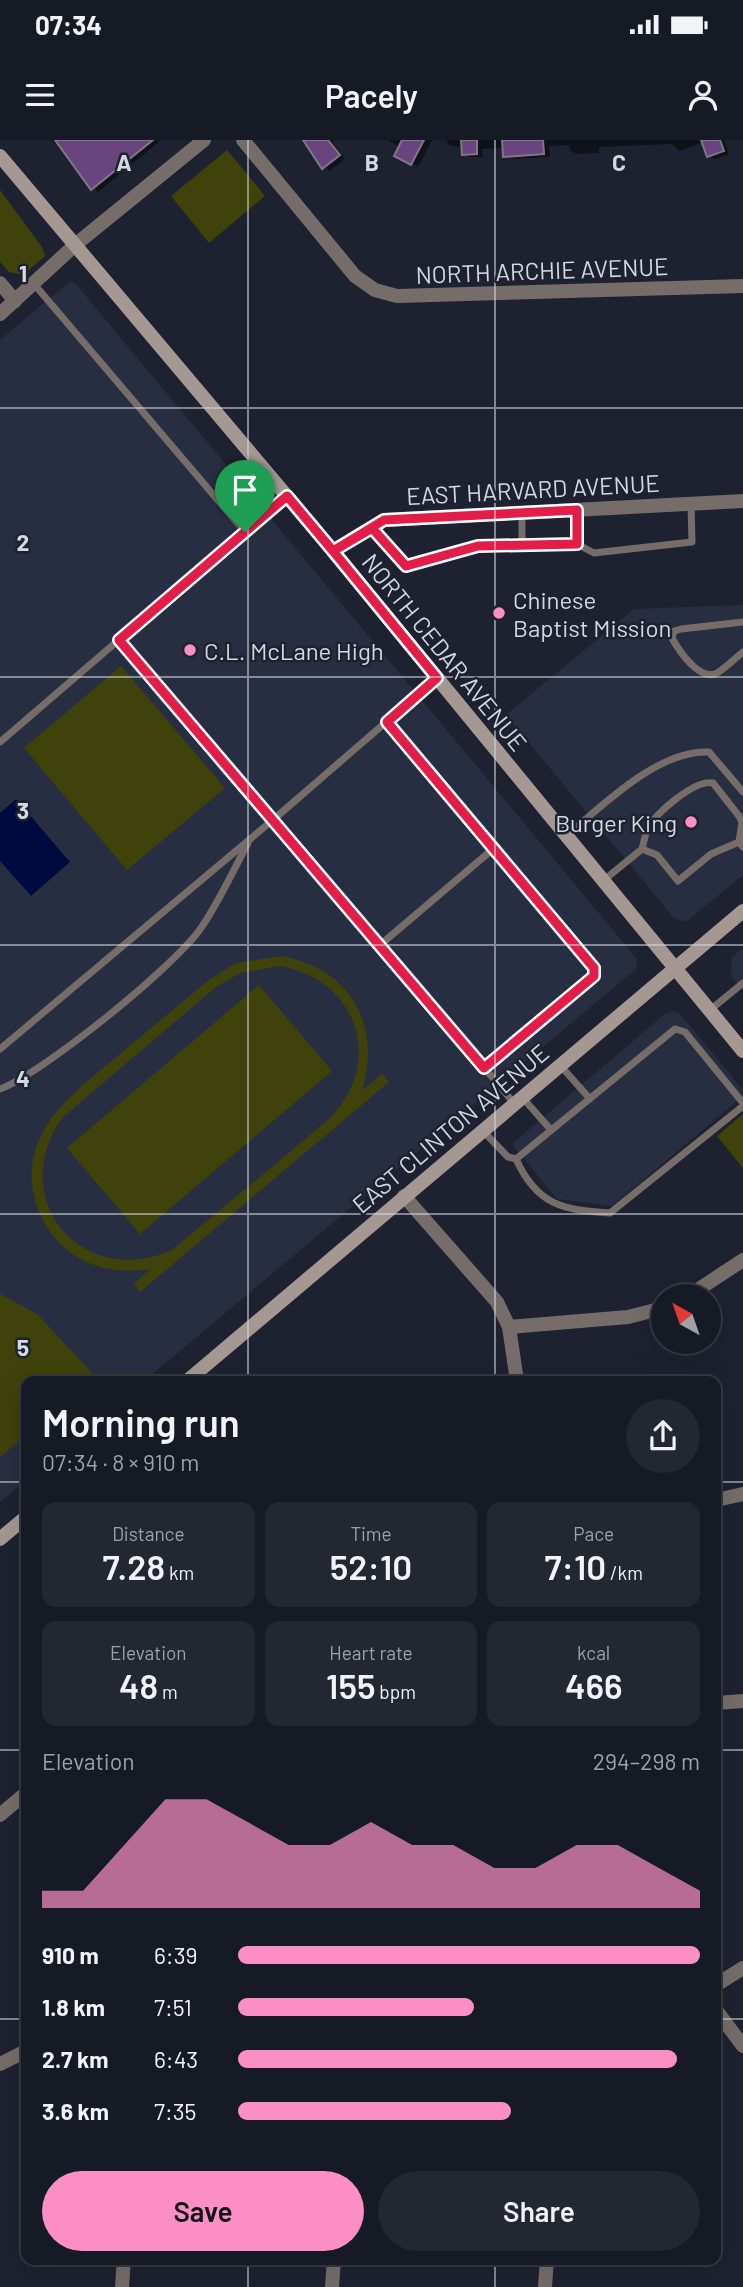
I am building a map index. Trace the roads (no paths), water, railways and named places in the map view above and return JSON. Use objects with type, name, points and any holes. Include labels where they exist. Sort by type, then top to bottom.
[{"type":"main road","name":"NORTH CEDAR AVENUE","points":[[0,156],[333,551],[743,1051]]},
{"type":"main road","name":"EAST CLINTON AVENUE","points":[[193,1376],[674,968],[742,914]]},
{"type":"main road","points":[[0,1539],[21,1521]]},
{"type":"street","points":[[0,314],[75,245],[204,140]]},
{"type":"street","name":"NORTH ARCHIE AVENUE","points":[[243,140],[355,276],[375,290],[397,296],[743,286]]},
{"type":"street","points":[[0,283],[15,301]]},
{"type":"street","name":"EAST HARVARD AVENUE","points":[[333,551],[384,520],[743,501]]},
{"type":"street","points":[[404,1196],[496,1302],[509,1326],[516,1376]]},
{"type":"street","points":[[707,1284],[743,1260]]},
{"type":"street","points":[[509,1326],[628,1317],[651,1310]]},
{"type":"street","points":[[721,1499],[743,1494]]},
{"type":"street","points":[[721,1703],[743,1701]]},
{"type":"street","points":[[0,1815],[21,1797]]},
{"type":"street","points":[[721,1982],[743,1968]]},
{"type":"street","points":[[721,2017],[743,2046]]},
{"type":"street","points":[[0,2064],[21,2054]]},
{"type":"street","points":[[121,2287],[123,2265]]},
{"type":"street","points":[[332,2287],[334,2265]]},
{"type":"street","points":[[545,2287],[547,2265]]},
{"type":"lane","points":[[34,284],[245,532]]},
{"type":"lane","points":[[0,742],[287,496]]},
{"type":"lane","points":[[372,528],[406,566],[478,546],[577,544],[594,553],[692,542],[691,504]]},
{"type":"lane","points":[[577,510],[577,544]]},
{"type":"lane","points":[[522,513],[522,544]]},
{"type":"lane","points":[[743,622],[681,629],[674,631],[672,638],[698,671],[706,674],[715,674],[743,652]]},
{"type":"lane","points":[[119,640],[484,1068],[551,1130]]},
{"type":"lane","points":[[0,1049],[437,678]]},
{"type":"lane","points":[[387,722],[594,968],[594,976],[484,1068]]},
{"type":"lane","points":[[566,836],[655,768],[694,751],[709,752],[743,792]]},
{"type":"lane","points":[[603,881],[642,849],[648,827],[655,818],[696,784],[706,781],[713,783],[742,822],[741,845],[711,854],[678,881],[657,855],[642,849]]},
{"type":"lane","points":[[0,1089],[37,1070],[174,957],[201,929],[250,839]]},
{"type":"lane","points":[[380,945],[494,849]]},
{"type":"lane","points":[[710,1011],[743,983]]},
{"type":"lane","points":[[482,1130],[508,1157],[516,1158],[676,1029],[685,1032],[743,1105],[610,1213],[578,1211],[546,1200],[523,1174],[516,1158]]},
{"type":"lane","points":[[560,1064],[590,1098]]},
{"type":"place","name":"Chinese Baptist Mission","points":[[499,613]]},
{"type":"place","name":"C.L. McLane High","points":[[190,650]]},
{"type":"place","name":"Burger King","points":[[691,822]]}]
